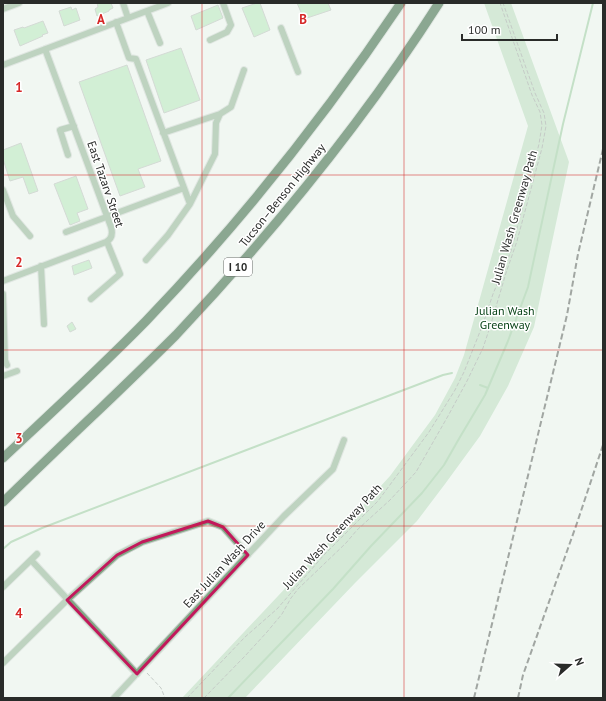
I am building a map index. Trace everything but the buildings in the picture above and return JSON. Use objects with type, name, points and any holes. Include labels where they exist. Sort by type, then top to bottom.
[{"type":"highway","name":"Tucson–Benson Highway","points":[[3,458],[146,320],[217,244],[272,179],[321,116],[401,3]]},
{"type":"highway","name":"Tucson–Benson Highway","points":[[3,502],[150,361],[252,251],[343,140],[388,78],[439,3]]},
{"type":"street","points":[[3,9],[19,3]]},
{"type":"street","points":[[123,3],[128,18]]},
{"type":"street","points":[[3,65],[168,3]]},
{"type":"street","points":[[210,40],[227,32],[230,25],[223,3]]},
{"type":"street","points":[[147,10],[160,43]]},
{"type":"street","points":[[116,22],[129,58],[136,59],[190,204]]},
{"type":"street","points":[[281,28],[298,72]]},
{"type":"street","name":"East Tazarv Street","points":[[3,281],[107,242],[113,234],[45,49]]},
{"type":"street","points":[[163,133],[220,114],[232,107],[244,70]]},
{"type":"street","points":[[146,260],[168,235],[190,204],[215,154],[216,123],[220,114]]},
{"type":"street","points":[[68,155],[60,130],[74,126]]},
{"type":"street","points":[[66,232],[184,188]]},
{"type":"street","points":[[3,190],[13,216],[30,236]]},
{"type":"street","points":[[91,299],[120,274],[107,242]]},
{"type":"street","points":[[41,266],[44,324]]},
{"type":"street","points":[[3,294],[5,360],[7,365]]},
{"type":"street","points":[[3,376],[17,371]]},
{"type":"street","name":"East Julian Wash Drive","points":[[114,698],[284,516],[333,468],[344,440]]},
{"type":"street","points":[[3,663],[67,600],[117,555],[142,542],[208,522],[223,527],[248,555]]},
{"type":"street","points":[[3,587],[37,554]]},
{"type":"street","points":[[30,560],[136,674]]},
{"type":"path","name":"Julian Wash Greenway Path","points":[[187,698],[245,637],[277,609],[324,555],[378,501],[429,432],[455,390],[464,372],[493,294],[511,251],[537,151],[542,125],[540,112],[532,95],[500,3]]},
{"type":"path","name":"Julian Wash Greenway Path","points":[[204,698],[246,656],[267,632],[282,614],[298,589],[357,530],[390,500],[416,472],[464,387],[483,348],[517,240],[542,148],[546,126],[544,114],[503,3]]},
{"type":"path","points":[[142,668],[161,688],[165,698]]},
{"type":"highlighted area","points":[[208,521],[223,527],[248,555],[137,674],[67,600],[117,555],[142,542]]},
{"type":"green space","name":"Julian Wash Greenway","points":[[484,3],[511,3],[569,162],[534,327],[508,386],[480,436],[417,521],[355,583],[245,698],[182,698],[390,476],[435,415],[455,378],[464,355],[528,126]]},
{"type":"waterway","points":[[228,698],[333,589],[371,546],[422,493],[444,465],[485,395],[508,341],[528,287],[563,124],[593,3]]},
{"type":"waterway","points":[[3,549],[11,542],[42,528],[443,375],[452,373]]},
{"type":"waterway","points":[[480,385],[488,388]]},
{"type":"railway","points":[[474,698],[567,315],[578,254],[603,149]]},
{"type":"railway","points":[[518,698],[523,675],[603,445]]}]
